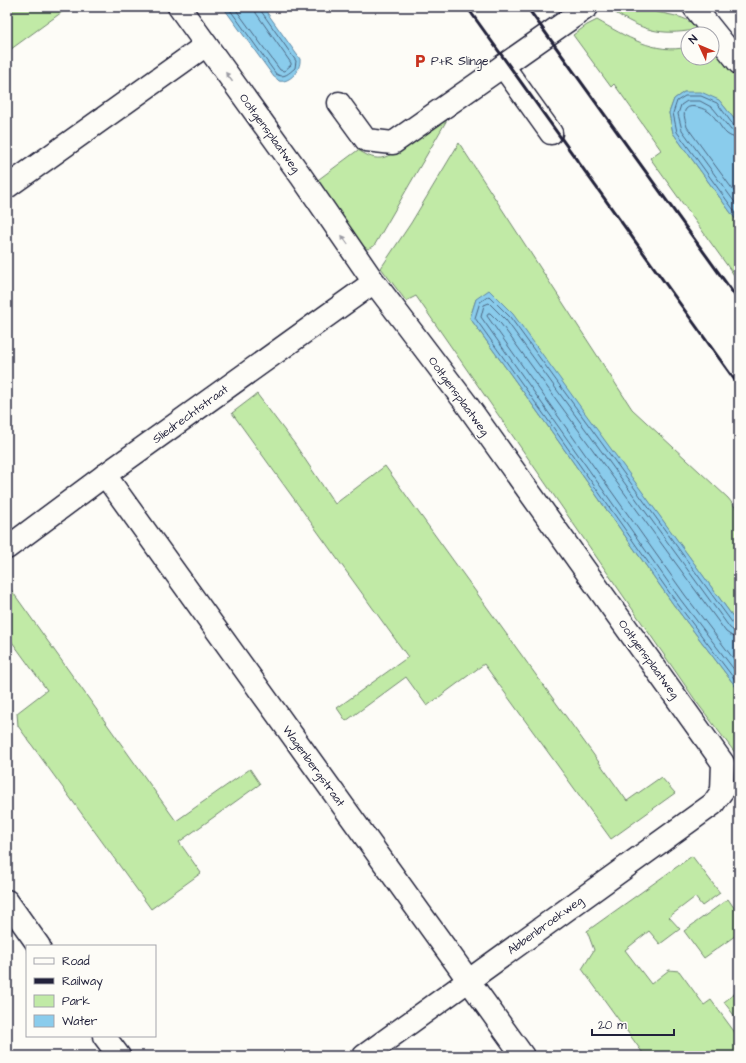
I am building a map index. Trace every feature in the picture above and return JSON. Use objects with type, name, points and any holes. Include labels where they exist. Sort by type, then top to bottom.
[{"type":"street","name":"Ooltgensplaatweg","points":[[179,7],[301,176],[371,277],[465,402],[723,763],[731,791]]},
{"type":"street","points":[[339,103],[366,140],[393,143],[587,7]]},
{"type":"street","points":[[694,7],[739,63]]},
{"type":"street","points":[[7,187],[206,45]]},
{"type":"street","points":[[503,66],[551,133]]},
{"type":"street","name":"Sliedrechtstraat","points":[[7,548],[371,277]]},
{"type":"street","name":"Wagenbergstraat","points":[[105,475],[523,1056]]},
{"type":"street","name":"Abbenbroekweg","points":[[364,1056],[731,791]]},
{"type":"street","points":[[7,901],[38,945]]},
{"type":"street","points":[[105,1037],[119,1056]]},
{"type":"green space","points":[[13,7],[69,7],[7,52],[7,11]]},
{"type":"green space","points":[[620,7],[642,7],[688,20],[694,26],[680,26],[680,32],[661,32],[634,23],[614,12],[614,9]]},
{"type":"green space","points":[[597,20],[629,38],[652,46],[680,48],[680,66],[720,66],[720,53],[739,78],[739,125],[719,100],[684,92],[674,99],[669,113],[673,133],[739,224],[739,282],[650,158],[661,150],[614,84],[611,87],[573,35]]},
{"type":"green space","points":[[446,116],[448,118],[374,246],[368,249],[362,246],[315,182],[358,150],[375,158],[388,156],[396,152]]},
{"type":"green space","points":[[459,143],[632,409],[728,498],[739,512],[739,625],[571,395],[476,299],[470,318],[673,604],[739,691],[739,758],[698,704],[416,296],[406,301],[381,268],[411,223]]},
{"type":"green space","points":[[257,394],[294,443],[335,504],[385,466],[627,801],[661,777],[675,793],[611,839],[484,664],[427,706],[406,677],[346,721],[337,708],[408,657],[232,413]]},
{"type":"green space","points":[[7,584],[176,821],[250,769],[260,784],[179,842],[201,873],[151,909],[18,726],[17,713],[47,690],[7,635]]},
{"type":"green space","points":[[692,856],[720,893],[702,906],[695,897],[669,917],[680,929],[660,944],[649,931],[625,950],[651,984],[669,970],[679,971],[704,1005],[711,1000],[739,1038],[739,1056],[645,1056],[582,969],[594,950],[587,931]]},
{"type":"green space","points":[[728,899],[739,915],[739,933],[704,958],[684,931]]},
{"type":"green space","points":[[739,990],[739,1022],[724,1002]]},
{"type":"water","points":[[223,7],[263,7],[300,59],[299,67],[291,78],[279,81],[274,77]]},
{"type":"water","points":[[684,92],[701,92],[719,100],[739,125],[739,224],[673,133],[669,113],[674,99]]},
{"type":"water","points":[[489,290],[513,314],[739,625],[739,691],[673,604],[470,318],[476,299]]},
{"type":"railway","points":[[467,7],[739,386]]},
{"type":"railway","points":[[527,7],[739,301]]},
{"type":"place","name":"P+R Slinge","points":[[420,61]]}]
